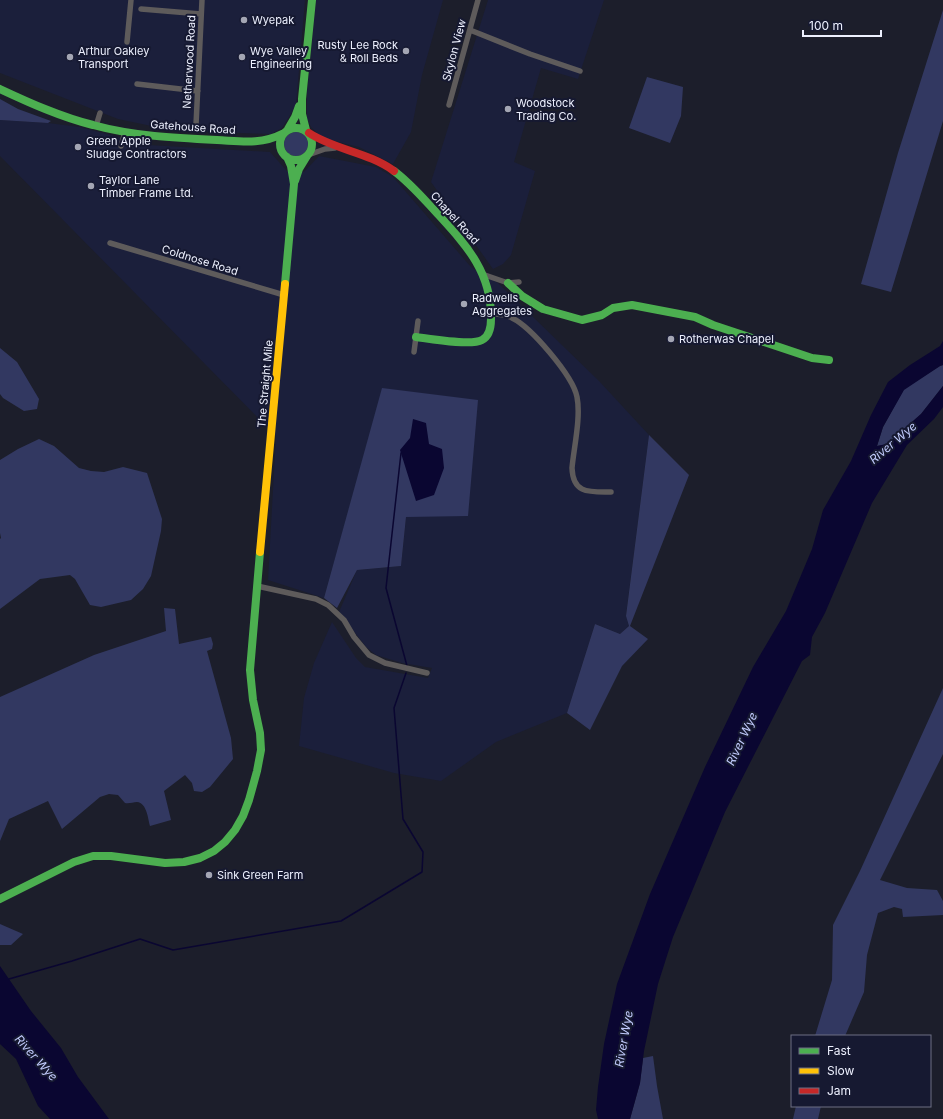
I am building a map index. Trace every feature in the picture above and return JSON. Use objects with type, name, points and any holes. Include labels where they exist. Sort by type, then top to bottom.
[{"type":"main road","points":[[302,99],[295,117],[280,142],[281,150],[287,157],[295,160],[299,160],[308,155],[313,145],[302,114],[302,99],[312,0]]},
{"type":"main road","name":"Gatehouse Road","points":[[0,89],[44,109],[96,126],[125,132],[196,139],[258,142],[281,150]]},
{"type":"main road","points":[[285,132],[296,127],[308,132]]},
{"type":"main road","name":"Gatehouse Road","points":[[258,142],[273,139],[285,132]]},
{"type":"main road","name":"Chapel Road","points":[[308,132],[322,142],[369,156],[393,169],[412,186],[472,254],[482,274],[490,301],[491,325],[486,339],[481,342],[472,343],[416,337]]},
{"type":"main road","name":"The Straight Mile","points":[[294,184],[299,169],[308,155]]},
{"type":"main road","name":"The Straight Mile","points":[[0,899],[74,863],[91,857],[115,856],[155,862],[182,862],[208,856],[219,849],[235,831],[248,804],[261,752],[261,735],[254,706],[250,667],[294,184],[293,170],[287,157]]},
{"type":"main road","points":[[508,283],[522,296],[543,309],[582,320],[602,314],[613,308],[632,305],[695,317],[713,325],[804,356],[829,360]]},
{"type":"street","points":[[127,42],[131,0]]},
{"type":"street","name":"Netherwood Road","points":[[196,126],[202,0]]},
{"type":"street","name":"Skylon View","points":[[449,104],[478,0]]},
{"type":"street","points":[[141,9],[201,14]]},
{"type":"street","points":[[470,30],[530,54],[580,71]]},
{"type":"street","points":[[137,84],[198,91]]},
{"type":"street","points":[[96,126],[100,113]]},
{"type":"street","points":[[122,146],[125,132]]},
{"type":"street","name":"Chapel Road","points":[[308,155],[325,149],[338,148]]},
{"type":"street","name":"Coldnose Road","points":[[110,243],[284,295]]},
{"type":"street","points":[[482,274],[508,283],[519,282]]},
{"type":"street","points":[[491,314],[510,316],[516,320],[543,345],[568,376],[574,386],[578,410],[572,468],[573,477],[578,487],[583,490],[610,492]]},
{"type":"street","points":[[414,352],[418,320]]},
{"type":"street","points":[[257,586],[316,599],[328,605],[344,620],[362,648],[369,655],[385,663],[427,673]]},
{"type":"shaded area","points":[[0,0],[305,0],[296,105],[282,128],[271,134],[211,132],[161,128],[118,119],[0,73]]},
{"type":"shaded area","points":[[316,0],[443,0],[422,75],[411,132],[393,164],[359,147],[326,139],[311,127],[307,119],[307,93]]},
{"type":"shaded area","points":[[488,0],[604,0],[578,79],[541,68],[514,162],[535,171],[511,255],[503,264],[493,269],[431,182]]},
{"type":"shaded area","points":[[943,10],[943,121],[891,292],[861,284],[898,153]]},
{"type":"shaded area","points":[[647,77],[683,87],[681,116],[670,143],[629,128]]},
{"type":"shaded area","points":[[0,99],[18,109],[51,121],[48,123],[0,120]]},
{"type":"shaded area","points":[[0,120],[80,127],[148,145],[270,152],[287,171],[304,172],[319,156],[376,167],[393,177],[471,267],[498,283],[599,381],[649,435],[626,615],[629,626],[620,634],[595,624],[567,713],[496,742],[441,781],[394,773],[299,746],[304,698],[314,663],[332,622],[356,658],[365,667],[428,678],[432,668],[402,663],[376,655],[366,647],[339,612],[357,570],[401,566],[406,517],[383,388],[324,598],[268,580],[276,436],[0,156]]},
{"type":"shaded area","points":[[296,132],[305,135],[308,144],[305,153],[296,156],[287,153],[284,144],[287,135]]},
{"type":"shaded area","points":[[0,348],[17,362],[39,399],[37,409],[24,411],[3,398],[0,394]]},
{"type":"shaded area","points":[[943,365],[943,386],[921,414],[887,444],[877,446],[883,427],[904,389]]},
{"type":"shaded area","points":[[382,388],[478,400],[468,516],[406,517],[401,566],[357,570],[337,608],[324,598]]},
{"type":"shaded area","points":[[649,435],[689,475],[630,626],[648,639],[622,666],[590,730],[567,713],[595,624],[620,634],[629,626],[626,616]]},
{"type":"shaded area","points":[[39,439],[54,446],[79,468],[104,472],[123,467],[147,473],[162,519],[161,531],[151,576],[143,589],[131,600],[101,607],[90,605],[75,579],[70,575],[40,579],[0,609],[0,460]]},
{"type":"shaded area","points":[[164,608],[175,609],[179,644],[211,637],[213,644],[212,649],[207,651],[231,738],[233,759],[210,787],[202,792],[194,791],[192,783],[185,775],[164,791],[171,820],[150,826],[143,805],[137,802],[125,803],[118,795],[109,794],[100,797],[62,829],[48,801],[9,819],[0,841],[0,697],[94,655],[166,631]]},
{"type":"shaded area","points":[[943,688],[943,754],[880,880],[907,888],[937,890],[943,901],[943,915],[903,917],[902,909],[894,907],[878,913],[867,955],[864,992],[845,1035],[815,1035],[832,980],[833,925],[860,871]]},
{"type":"shaded area","points":[[0,924],[23,934],[11,945],[0,945]]},
{"type":"shaded area","points":[[653,1056],[663,1119],[630,1119],[640,1083],[643,1058]]},
{"type":"shaded area","points":[[796,1107],[821,1107],[818,1119],[793,1119]]},
{"type":"water","name":"River Wye","points":[[943,341],[943,365],[904,390],[883,427],[877,446],[887,444],[921,414],[943,386],[943,407],[934,419],[907,445],[872,503],[825,613],[812,637],[810,655],[802,661],[725,812],[673,937],[658,984],[644,1051],[640,1083],[630,1119],[598,1119],[596,1110],[604,1044],[617,984],[650,894],[705,767],[753,667],[786,611],[812,549],[823,510],[851,461],[871,415],[888,382],[910,365],[940,346]]},
{"type":"water","points":[[413,419],[426,423],[429,444],[442,449],[444,468],[434,495],[416,501],[400,450],[410,438]]},
{"type":"water","name":"River Wye","points":[[0,966],[31,1011],[61,1048],[78,1077],[109,1119],[50,1119],[38,1106],[16,1059],[0,1044]]},
{"type":"waterway","points":[[401,453],[386,588],[407,666]]},
{"type":"waterway","points":[[9,979],[140,939],[173,950],[341,921],[422,872],[423,852],[403,819],[394,708],[406,673]]},
{"type":"traffic: fast","points":[[306,130],[302,114],[302,99],[312,0]]},
{"type":"traffic: fast","points":[[0,89],[57,114],[123,132],[170,137],[242,141],[266,140],[282,134]]},
{"type":"traffic: fast","points":[[288,129],[299,106]]},
{"type":"traffic: fast","points":[[293,128],[299,128],[308,132],[312,144],[308,156],[299,160],[293,160],[284,156],[280,147],[280,141],[284,132],[293,128]]},
{"type":"traffic: fast","points":[[295,181],[299,169],[307,156]]},
{"type":"traffic: fast","points":[[285,284],[294,184],[291,166],[287,157]]},
{"type":"traffic: fast","points":[[394,171],[405,180],[446,223],[475,259],[482,272],[490,302],[490,328],[487,336],[482,340],[477,342],[460,342],[416,337]]},
{"type":"traffic: fast","points":[[508,283],[522,296],[543,309],[582,320],[602,315],[613,308],[632,305],[695,317],[713,325],[812,358],[829,360]]},
{"type":"traffic: fast","points":[[0,899],[74,862],[93,856],[111,856],[165,863],[184,862],[200,858],[214,851],[225,842],[235,830],[243,816],[249,800],[261,750],[260,733],[253,700],[250,670],[260,552]]},
{"type":"traffic: slow","points":[[260,552],[285,284]]},
{"type":"traffic: jam","points":[[309,133],[319,139],[373,159],[394,171]]},
{"type":"place","name":"Wyepak","points":[[244,20]]},
{"type":"place","name":"Rusty Lee Rock & Roll Beds","points":[[406,51]]},
{"type":"place","name":"Arthur Oakley Transport","points":[[70,57]]},
{"type":"place","name":"Wye Valley Engineering","points":[[242,57]]},
{"type":"place","name":"Woodstock Trading Co.","points":[[508,109]]},
{"type":"place","name":"Green Apple Sludge Contractors","points":[[78,147]]},
{"type":"place","name":"Taylor Lane Timber Frame Ltd.","points":[[91,186]]},
{"type":"place","name":"Radwells Aggregates","points":[[464,304]]},
{"type":"place","name":"Rotherwas Chapel","points":[[671,339]]},
{"type":"place","name":"Sink Green Farm","points":[[209,875]]}]
